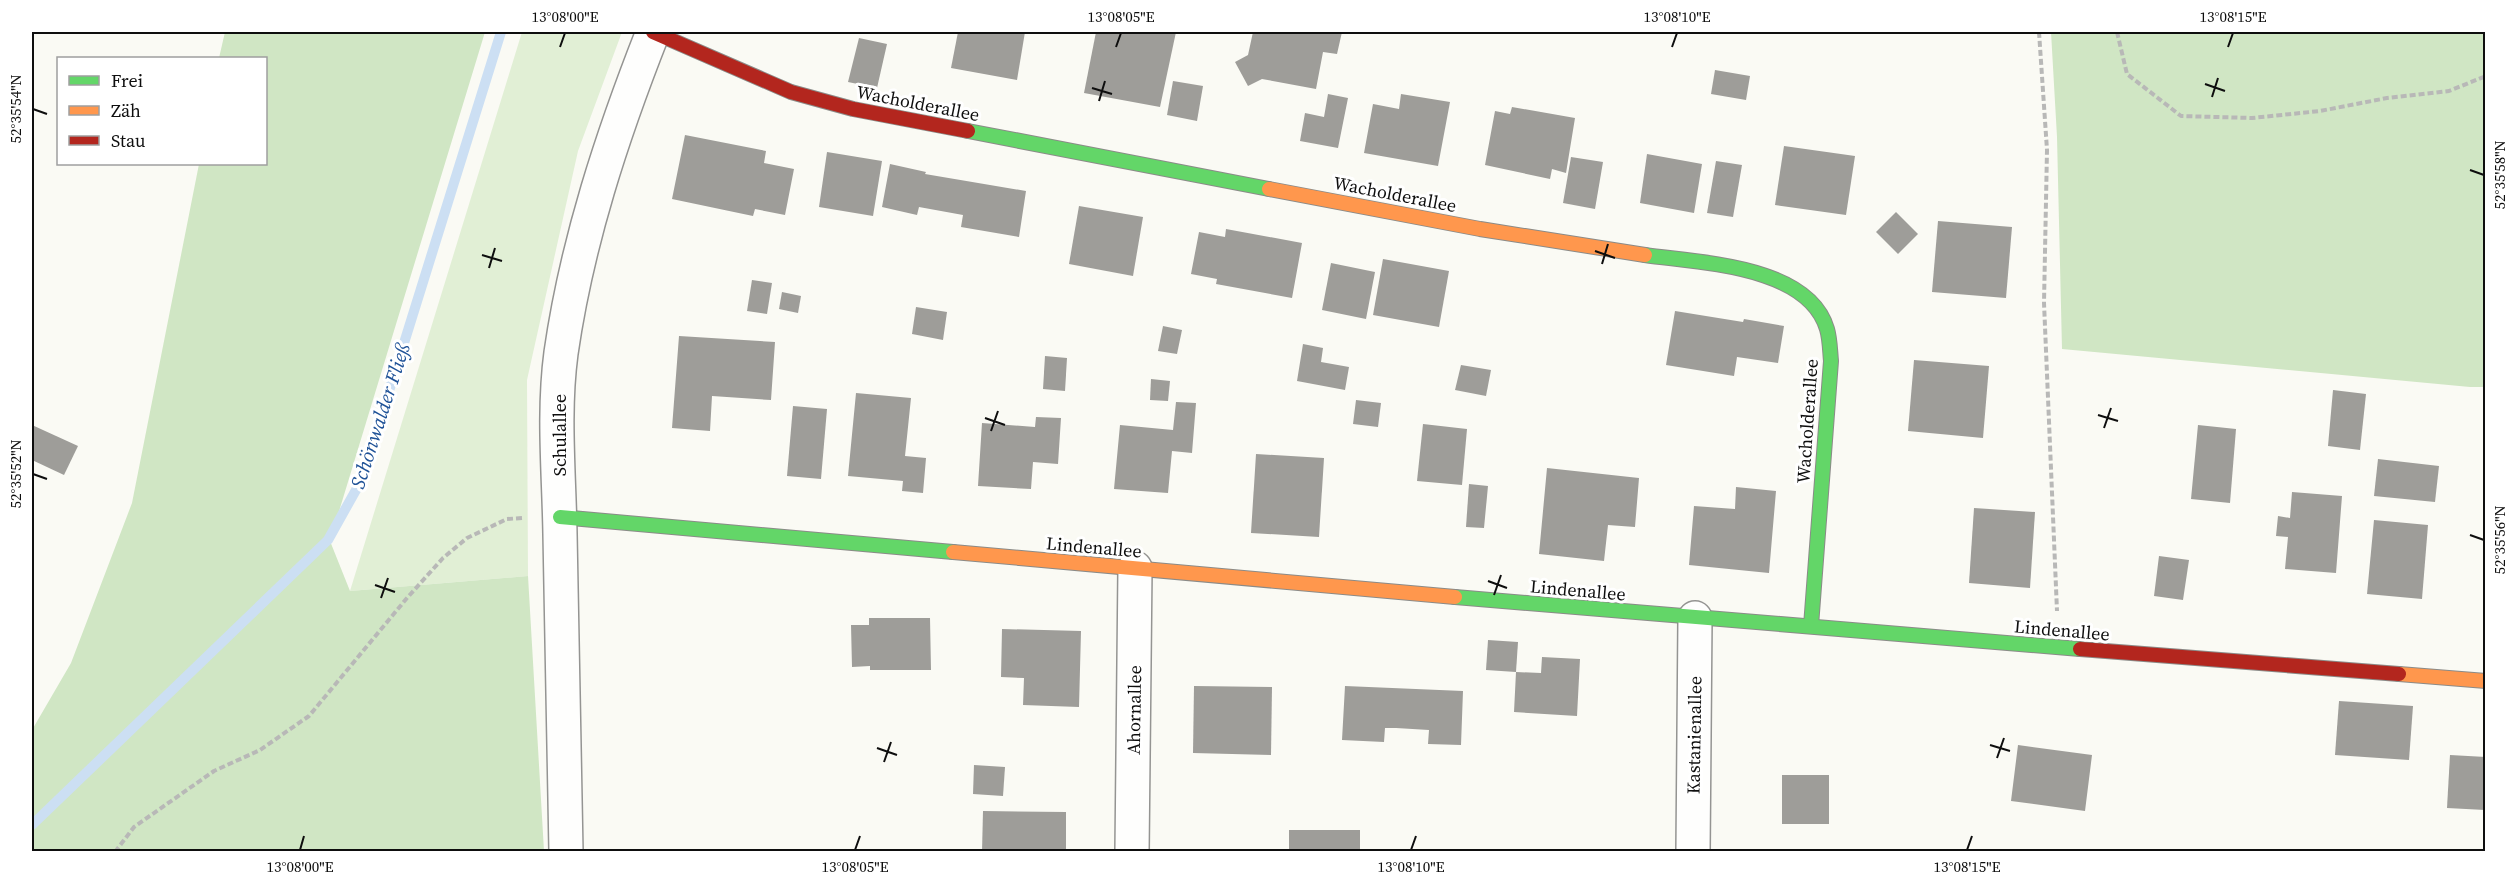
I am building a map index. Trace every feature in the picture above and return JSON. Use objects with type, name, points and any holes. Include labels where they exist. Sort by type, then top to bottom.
[{"type":"street","name":"Schulallee","points":[[566,852],[557,423],[561,355],[588,220],[624,106],[653,32]]},
{"type":"street","name":"Wacholderallee","points":[[653,32],[791,92],[853,109],[1480,229],[1750,270],[1787,283],[1809,299],[1827,328],[1831,361],[1811,626]]},
{"type":"street","name":"Lindenallee","points":[[560,517],[1695,618],[2486,681]]},
{"type":"street","name":"Ahornallee","points":[[1132,852],[1135,568]]},
{"type":"street","name":"Kastanienallee","points":[[1693,852],[1695,618]]},
{"type":"path","points":[[2039,32],[2047,150],[2044,303],[2059,648]]},
{"type":"path","points":[[2117,32],[2127,74],[2181,116],[2252,118],[2320,111],[2386,98],[2449,92],[2486,76]]},
{"type":"path","points":[[115,852],[134,827],[214,771],[260,750],[309,716],[406,598],[443,558],[467,538],[507,519],[560,517]]},
{"type":"green space","points":[[225,32],[485,32],[330,541],[350,591],[528,576],[544,851],[32,851],[32,730],[71,663],[132,503],[199,165],[267,165],[267,57],[219,57]]},
{"type":"green space","points":[[522,32],[622,32],[578,151],[527,380],[528,576],[350,591]]},
{"type":"green space","points":[[2051,32],[2485,32],[2485,387],[2062,349],[2057,137]]},
{"type":"building","points":[[958,32],[1025,32],[1017,80],[951,68]]},
{"type":"building","points":[[1096,32],[1176,32],[1160,107],[1084,93]]},
{"type":"building","points":[[1253,32],[1342,32],[1337,54],[1323,52],[1316,89],[1262,79],[1248,86],[1235,62],[1248,55]]},
{"type":"building","points":[[859,38],[887,44],[877,88],[848,82]]},
{"type":"building","points":[[1715,70],[1750,76],[1746,100],[1711,94]]},
{"type":"building","points":[[1173,81],[1203,86],[1197,121],[1167,115]]},
{"type":"building","points":[[1328,94],[1348,98],[1338,148],[1300,141],[1305,113],[1324,117]]},
{"type":"building","points":[[1401,94],[1450,102],[1438,166],[1364,153],[1373,104],[1399,109]]},
{"type":"building","points":[[1512,107],[1575,118],[1566,173],[1552,169],[1550,179],[1485,165],[1495,111],[1510,114]]},
{"type":"building","points":[[685,135],[766,151],[764,163],[794,169],[785,215],[755,209],[753,216],[672,199]]},
{"type":"building","points":[[1784,146],[1855,156],[1846,215],[1775,205]]},
{"type":"building","points":[[827,152],[882,161],[873,216],[819,207]]},
{"type":"building","points":[[1647,154],[1702,164],[1694,213],[1640,203]]},
{"type":"building","points":[[1571,157],[1603,162],[1595,209],[1563,203]]},
{"type":"building","points":[[1716,161],[1742,165],[1733,217],[1707,213]]},
{"type":"building","points":[[890,164],[926,172],[925,174],[1026,191],[1019,237],[961,227],[963,215],[919,207],[917,215],[882,207]]},
{"type":"building","points":[[1079,206],[1143,217],[1133,276],[1069,264]]},
{"type":"building","points":[[1896,212],[1918,234],[1898,254],[1876,232]]},
{"type":"building","points":[[1938,221],[2012,227],[2006,298],[1932,292]]},
{"type":"building","points":[[1226,229],[1302,243],[1292,298],[1216,284],[1217,279],[1191,274],[1199,232],[1225,237]]},
{"type":"building","points":[[1383,259],[1449,271],[1439,327],[1373,315]]},
{"type":"building","points":[[1331,263],[1375,272],[1366,319],[1322,310]]},
{"type":"building","points":[[752,280],[772,283],[767,314],[747,311]]},
{"type":"building","points":[[782,292],[801,296],[798,313],[779,309]]},
{"type":"building","points":[[916,307],[947,312],[943,340],[912,334]]},
{"type":"building","points":[[1675,311],[1784,326],[1778,363],[1737,357],[1734,376],[1666,365]]},
{"type":"building","points":[[1163,326],[1182,330],[1177,354],[1158,351]]},
{"type":"building","points":[[679,336],[775,342],[771,400],[712,396],[710,431],[672,428]]},
{"type":"building","points":[[1303,344],[1323,348],[1321,362],[1349,367],[1345,390],[1297,381]]},
{"type":"building","points":[[1045,356],[1067,358],[1065,391],[1043,389]]},
{"type":"building","points":[[1914,360],[1989,366],[1983,438],[1908,431]]},
{"type":"building","points":[[1461,365],[1491,370],[1486,396],[1455,390]]},
{"type":"building","points":[[1151,379],[1170,381],[1168,401],[1150,400]]},
{"type":"building","points":[[2333,390],[2366,394],[2360,450],[2328,446]]},
{"type":"building","points":[[856,393],[911,398],[905,456],[926,458],[923,493],[902,491],[903,481],[848,476]]},
{"type":"building","points":[[1356,400],[1381,403],[1378,427],[1353,424]]},
{"type":"building","points":[[1176,402],[1196,403],[1192,453],[1172,451],[1168,493],[1114,489],[1120,425],[1173,430]]},
{"type":"building","points":[[793,406],[827,409],[821,479],[787,476]]},
{"type":"building","points":[[1036,417],[1061,418],[1058,464],[1033,462],[1031,489],[978,486],[982,423],[1035,427]]},
{"type":"building","points":[[1423,424],[1467,429],[1462,485],[1417,481]]},
{"type":"building","points":[[32,425],[78,446],[64,475],[32,460]]},
{"type":"building","points":[[2198,425],[2236,429],[2230,503],[2191,499]]},
{"type":"building","points":[[1256,454],[1324,458],[1319,537],[1251,533]]},
{"type":"building","points":[[2378,459],[2439,466],[2435,502],[2374,496]]},
{"type":"building","points":[[1547,468],[1639,478],[1635,527],[1608,525],[1604,561],[1539,554]]},
{"type":"building","points":[[1469,484],[1488,486],[1484,528],[1466,527]]},
{"type":"building","points":[[1736,487],[1776,491],[1769,573],[1689,565],[1694,506],[1735,509]]},
{"type":"building","points":[[2292,492],[2342,496],[2336,573],[2285,569],[2288,537],[2276,536],[2278,516],[2290,518]]},
{"type":"building","points":[[1974,508],[2035,512],[2030,588],[1969,583]]},
{"type":"building","points":[[2374,520],[2428,525],[2422,599],[2367,594]]},
{"type":"building","points":[[2159,556],[2189,560],[2183,600],[2154,596]]},
{"type":"building","points":[[869,618],[930,618],[931,670],[870,670],[870,666],[852,667],[851,625],[869,625]]},
{"type":"building","points":[[1002,629],[1081,631],[1079,707],[1023,705],[1024,678],[1001,677]]},
{"type":"building","points":[[1488,640],[1518,642],[1516,672],[1486,670]]},
{"type":"building","points":[[1542,657],[1580,659],[1577,716],[1514,712],[1516,672],[1541,673]]},
{"type":"building","points":[[1194,686],[1272,687],[1271,755],[1193,753]]},
{"type":"building","points":[[1345,686],[1463,691],[1461,745],[1428,744],[1429,730],[1396,728],[1385,728],[1384,742],[1342,740]]},
{"type":"building","points":[[2339,701],[2413,706],[2409,760],[2335,755]]},
{"type":"building","points":[[2018,745],[2092,755],[2085,811],[2011,801]]},
{"type":"building","points":[[2450,755],[2486,757],[2485,810],[2447,808]]},
{"type":"building","points":[[974,765],[1005,767],[1003,796],[973,794]]},
{"type":"building","points":[[1782,775],[1829,775],[1829,824],[1782,824]]},
{"type":"building","points":[[983,811],[1066,812],[1066,852],[982,852]]},
{"type":"building","points":[[1289,830],[1360,830],[1360,852],[1289,852]]},
{"type":"waterway","name":"Schönwalder Fließ","points":[[32,825],[328,540],[361,481],[501,32]]},
{"type":"traffic: fast","points":[[968,131],[1269,189]]},
{"type":"traffic: fast","points":[[1645,255],[1721,265],[1775,280],[1798,292],[1816,308],[1827,329],[1831,361],[1811,626]]},
{"type":"traffic: fast","points":[[560,517],[953,552]]},
{"type":"traffic: fast","points":[[1455,597],[2080,649]]},
{"type":"traffic: slow","points":[[1269,189],[1480,229],[1645,255]]},
{"type":"traffic: slow","points":[[953,552],[1455,597]]},
{"type":"traffic: slow","points":[[2399,674],[2486,681]]},
{"type":"traffic: jam","points":[[653,32],[791,92],[853,109],[968,131]]},
{"type":"traffic: jam","points":[[2080,649],[2399,674]]}]
